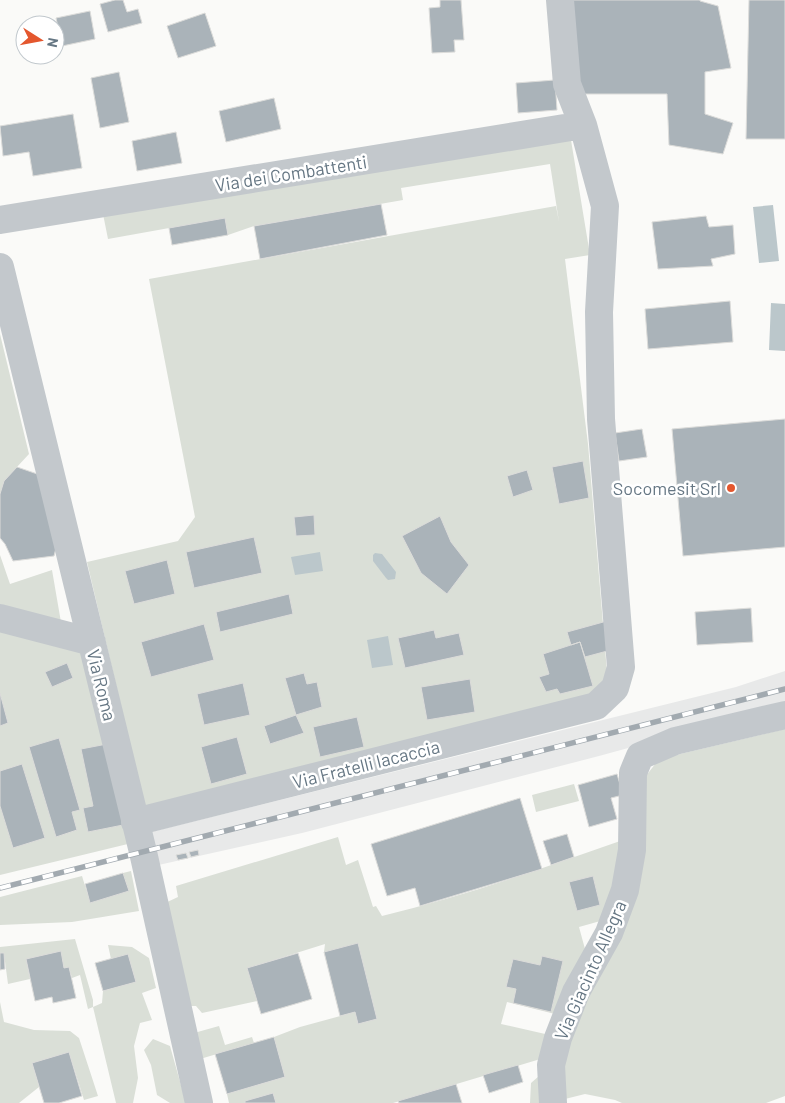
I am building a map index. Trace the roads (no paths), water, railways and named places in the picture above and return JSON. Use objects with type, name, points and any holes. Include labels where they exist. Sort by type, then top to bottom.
[{"type":"street","points":[[560,0],[568,84],[583,125]]},
{"type":"street","name":"Via dei Combattenti","points":[[0,220],[583,125]]},
{"type":"street","name":"Via Fratelli Iacaccia","points":[[135,822],[596,706],[615,688],[621,667],[601,419],[600,312],[605,206],[583,125]]},
{"type":"street","name":"Via Roma","points":[[0,268],[135,822],[199,1103]]},
{"type":"street","points":[[0,618],[92,642]]},
{"type":"street","name":"Via Giacinto Allegra","points":[[553,1103],[552,1065],[558,1038],[576,992],[609,933],[625,890],[632,850],[633,773],[640,756],[675,741],[785,715]]},
{"type":"railway","points":[[0,888],[785,689]]},
{"type":"place","name":"Socomesit Srl","points":[[731,488]]}]
